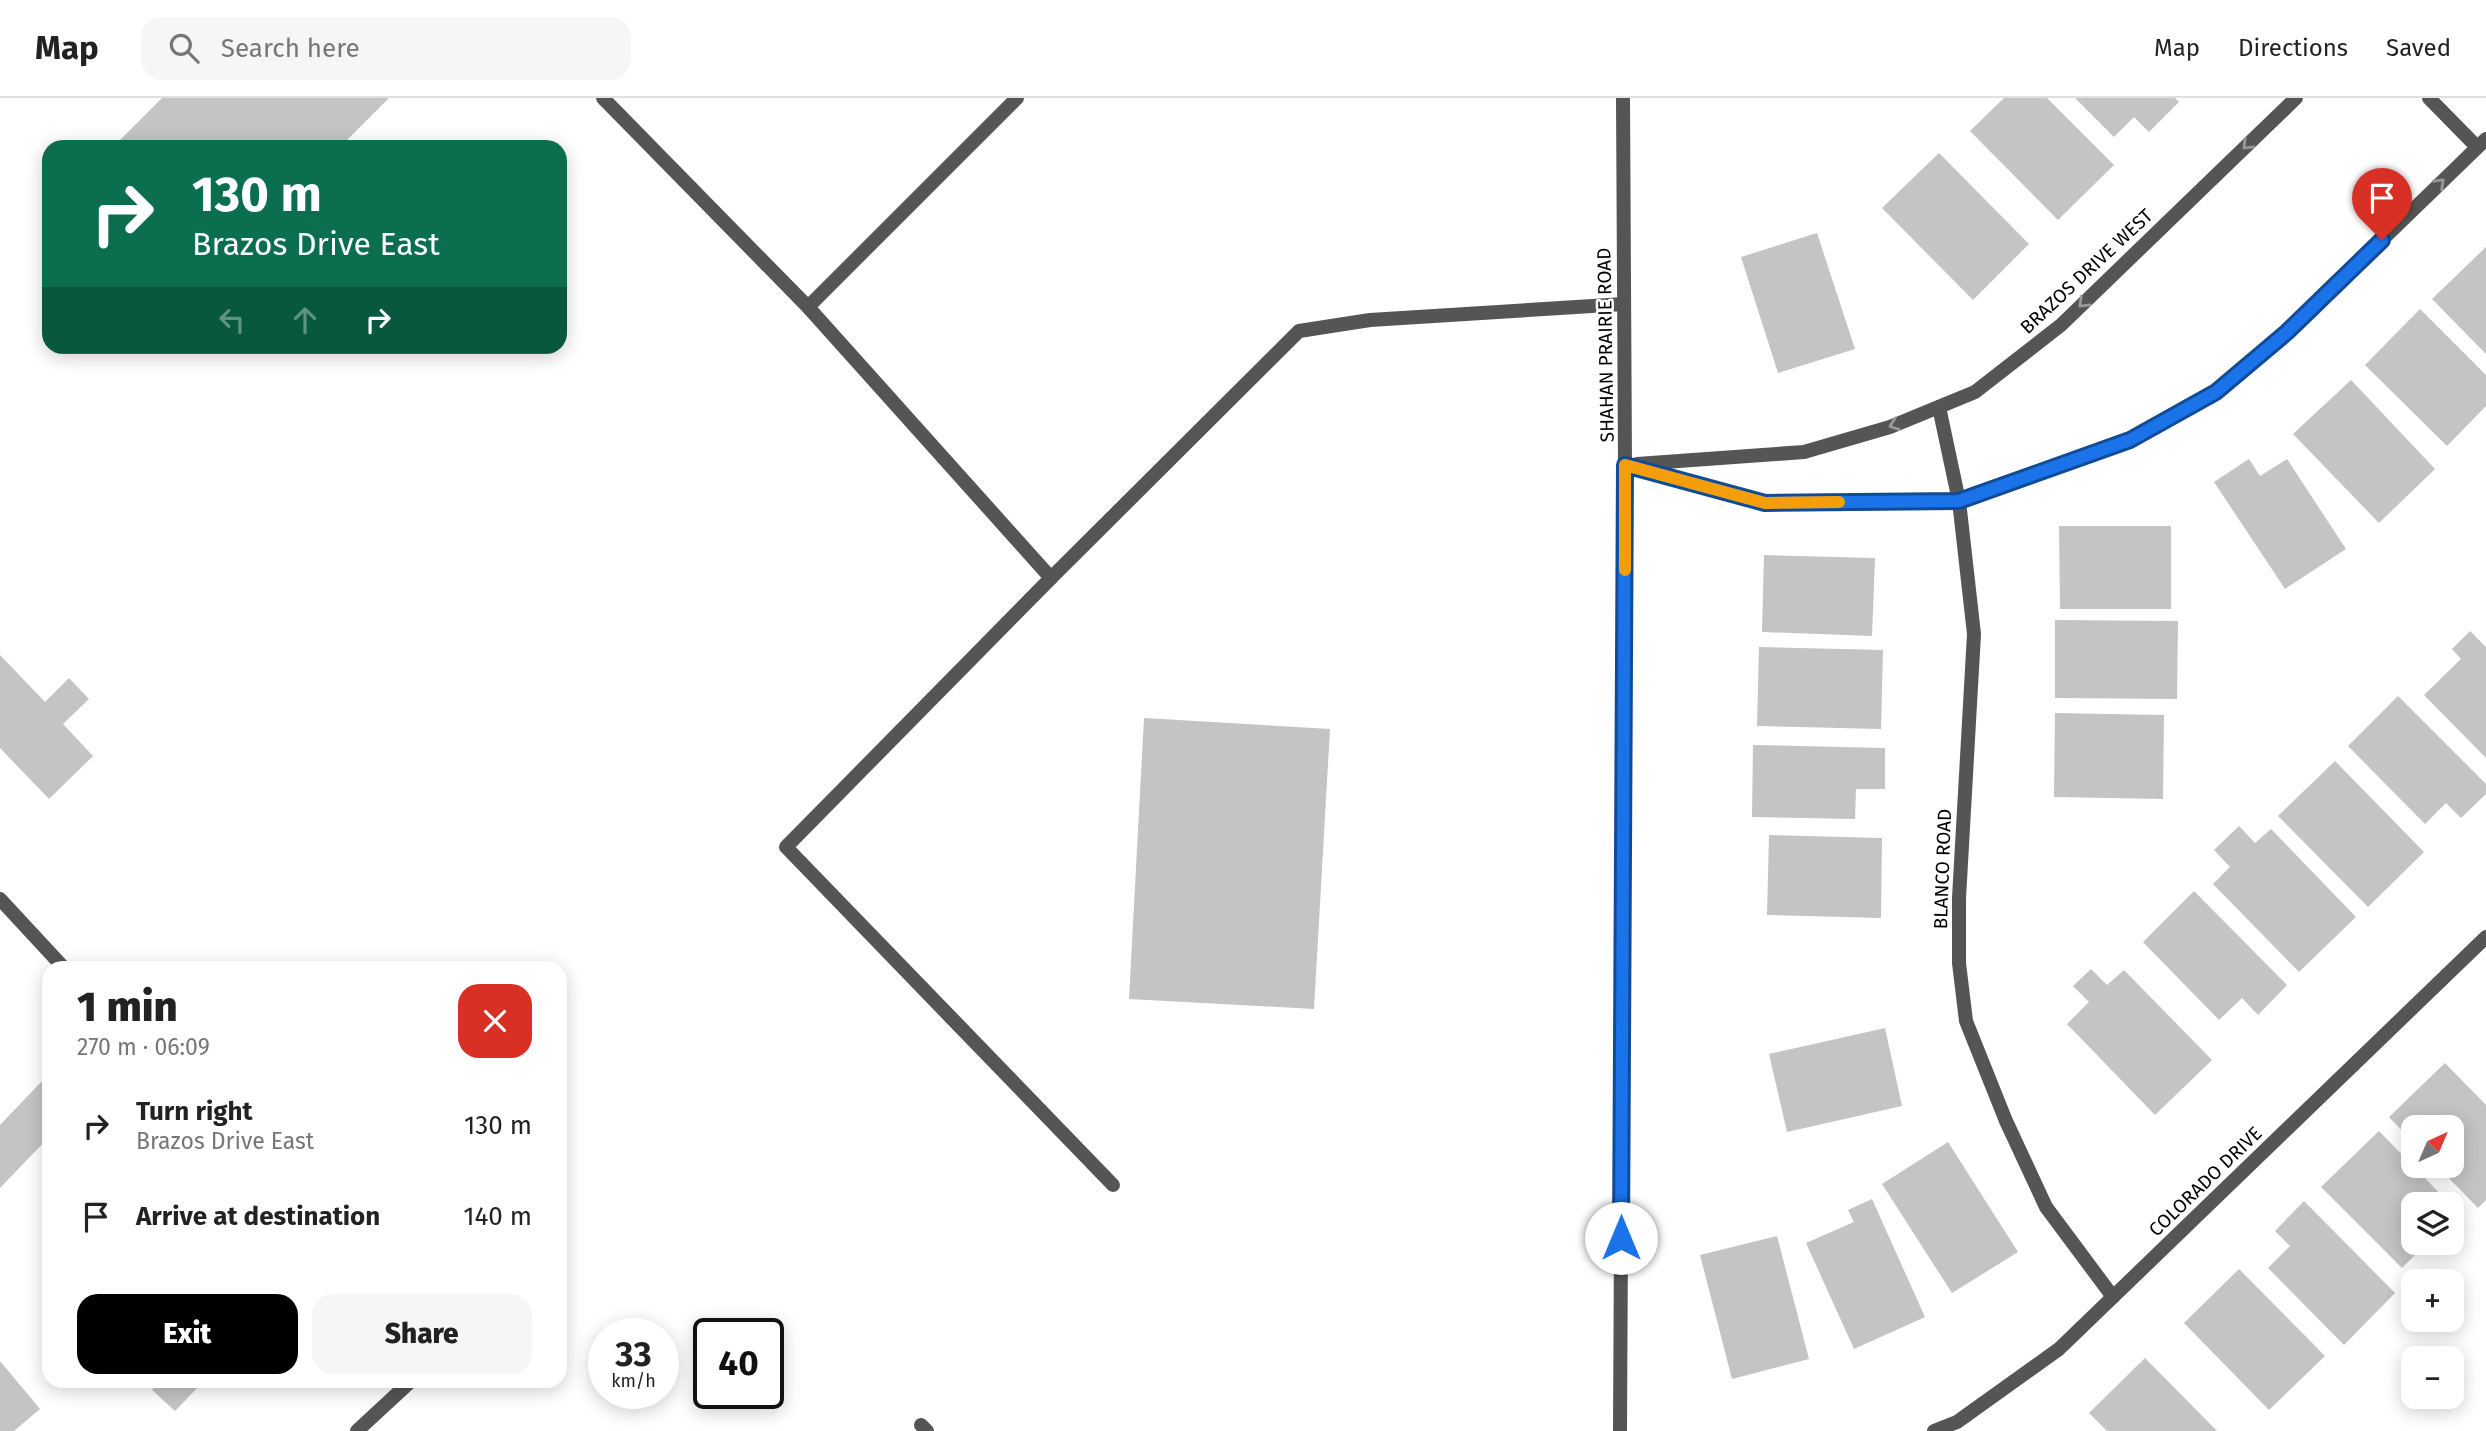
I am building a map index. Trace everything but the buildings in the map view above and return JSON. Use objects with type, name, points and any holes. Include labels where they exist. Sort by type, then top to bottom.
[{"type":"street","points":[[603,98],[808,307],[1051,579]]},
{"type":"street","points":[[808,307],[1017,98]]},
{"type":"street","name":"SHAHAN PRAIRIE ROAD","points":[[1620,1431],[1625,465],[1623,98]]},
{"type":"street","name":"BRAZOS DRIVE WEST","points":[[1625,465],[1804,452],[1890,427],[1975,393],[2061,325],[2296,98]]},
{"type":"street","points":[[1625,465],[1765,503],[1959,501],[2130,440],[2216,392],[2287,332],[2482,143],[2429,98]]},
{"type":"street","points":[[1113,1185],[786,848],[1298,331],[1370,320],[1624,304]]},
{"type":"street","name":"BLANCO ROAD","points":[[1939,407],[1959,501],[1975,634],[1959,898],[1959,963],[1966,1021],[2006,1121],[2046,1208],[2113,1297]]},
{"type":"street","points":[[0,900],[57,961]]},
{"type":"street","name":"COLORADO DRIVE","points":[[1934,1431],[1957,1422],[2059,1349],[2486,937]]},
{"type":"street","points":[[357,1431],[403,1388]]},
{"type":"slow traffic","points":[[1625,570],[1625,465],[1765,503],[1839,502]]},
{"type":"route","points":[[1621,1238],[1625,465],[1765,503],[1959,501],[2130,440],[2216,392],[2287,332],[2382,240]]}]
